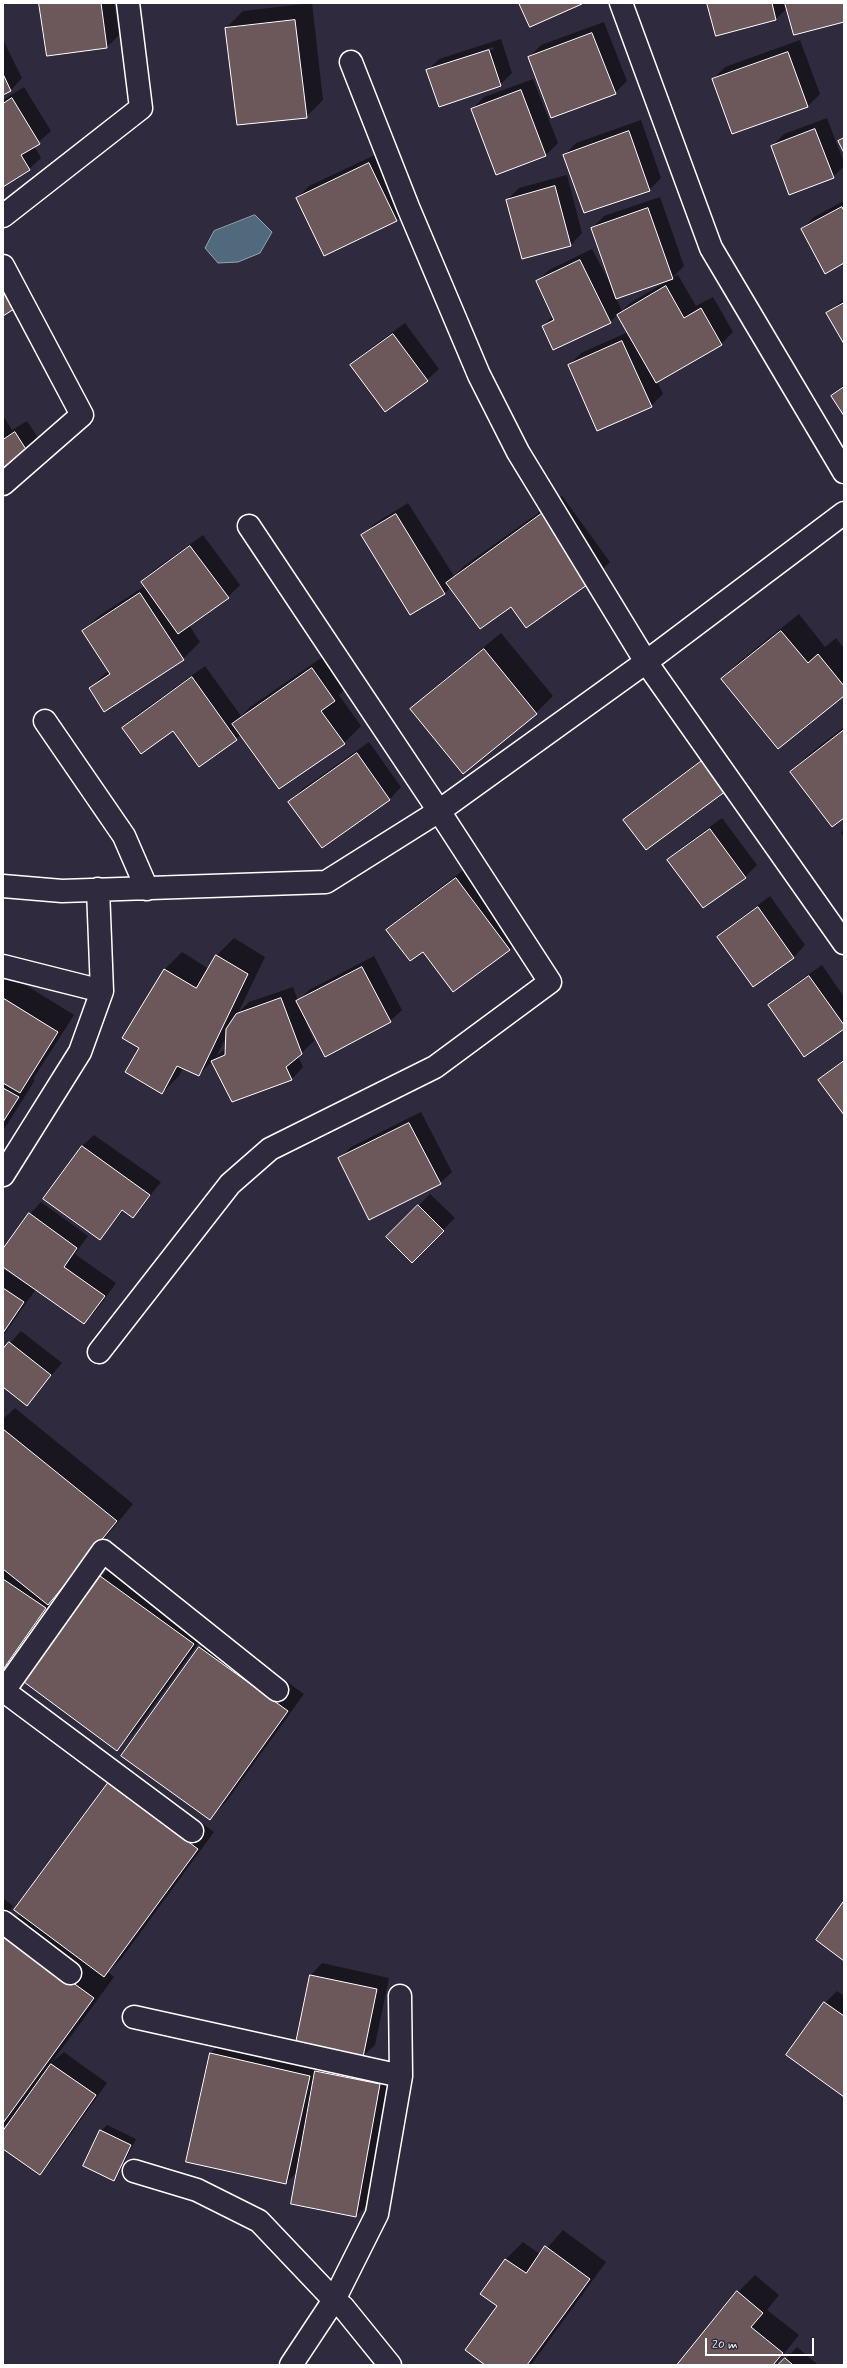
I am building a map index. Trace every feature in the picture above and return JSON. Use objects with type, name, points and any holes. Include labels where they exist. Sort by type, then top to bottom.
[{"type":"street","points":[[3,216],[141,108],[128,3]]},
{"type":"street","points":[[621,3],[711,248],[844,472]]},
{"type":"street","points":[[352,62],[408,207],[485,388],[518,452],[646,662],[844,943]]},
{"type":"street","points":[[3,266],[82,415],[3,484]]},
{"type":"street","points":[[3,886],[62,891],[326,882],[439,811],[646,662],[844,513]]},
{"type":"street","points":[[99,1352],[230,1184],[270,1150],[435,1067],[550,982],[439,811],[249,526]]},
{"type":"street","points":[[45,721],[124,836],[147,889]]},
{"type":"street","points":[[3,1175],[80,1052],[102,991],[98,889]]},
{"type":"street","points":[[3,966],[102,991]]},
{"type":"street","points":[[192,1831],[3,1691],[104,1551],[277,1690]]},
{"type":"street","points":[[3,1922],[70,1973]]},
{"type":"street","points":[[291,2365],[334,2300],[378,2214],[401,2076],[400,1996]]},
{"type":"street","points":[[134,2017],[401,2076]]},
{"type":"street","points":[[134,2171],[197,2190],[259,2221],[334,2300],[343,2307],[390,2365]]},
{"type":"water","points":[[255,215],[272,232],[260,253],[238,262],[218,263],[205,248],[214,231]]},
{"type":"building","points":[[39,3],[101,3],[107,48],[47,56]]},
{"type":"building","points":[[519,3],[581,3],[582,4],[530,27]]},
{"type":"building","points":[[707,3],[772,3],[776,20],[716,36]]},
{"type":"building","points":[[785,3],[844,3],[844,22],[794,35]]},
{"type":"building","points":[[295,20],[307,118],[237,125],[225,28]]},
{"type":"building","points":[[592,33],[616,94],[551,118],[528,57]]},
{"type":"building","points":[[489,50],[501,86],[439,107],[426,70]]},
{"type":"building","points":[[788,52],[808,107],[732,134],[712,79]]},
{"type":"building","points":[[3,74],[11,91],[3,95]]},
{"type":"building","points":[[521,90],[546,156],[496,175],[471,109]]},
{"type":"building","points":[[12,98],[40,144],[21,155],[30,170],[3,187],[3,104]]},
{"type":"building","points":[[815,129],[834,178],[789,195],[771,146]]},
{"type":"building","points":[[629,131],[650,191],[584,213],[563,155]]},
{"type":"building","points":[[844,138],[844,153],[838,141]]},
{"type":"building","points":[[369,163],[397,221],[324,256],[296,198]]},
{"type":"building","points":[[555,186],[571,246],[522,259],[506,200]]},
{"type":"building","points":[[842,207],[844,211],[844,263],[825,274],[801,229]]},
{"type":"building","points":[[648,208],[673,279],[616,299],[591,228]]},
{"type":"building","points":[[580,260],[611,323],[553,350],[542,326],[554,320],[536,281]]},
{"type":"building","points":[[666,286],[684,318],[701,308],[722,345],[656,383],[617,315]]},
{"type":"building","points":[[3,289],[14,309],[3,316]]},
{"type":"building","points":[[844,303],[844,344],[826,313]]},
{"type":"building","points":[[393,334],[428,381],[385,412],[350,365]]},
{"type":"building","points":[[622,341],[652,407],[597,431],[568,365]]},
{"type":"building","points":[[844,387],[844,416],[831,396]]},
{"type":"building","points":[[15,432],[29,454],[3,471],[3,440]]},
{"type":"building","points":[[544,512],[594,580],[526,628],[511,607],[480,629],[446,583]]},
{"type":"building","points":[[396,514],[445,594],[410,615],[361,535]]},
{"type":"building","points":[[190,546],[229,598],[178,634],[141,582]]},
{"type":"building","points":[[140,593],[184,660],[104,712],[89,688],[110,674],[82,631]]},
{"type":"building","points":[[781,631],[808,663],[818,654],[844,686],[844,696],[778,749],[721,679]]},
{"type":"building","points":[[484,649],[537,714],[463,774],[410,709]]},
{"type":"building","points":[[312,668],[335,701],[321,711],[345,744],[279,789],[232,724]]},
{"type":"building","points":[[192,677],[237,740],[199,767],[173,731],[141,754],[122,728]]},
{"type":"building","points":[[844,730],[844,818],[832,827],[790,772]]},
{"type":"building","points":[[357,753],[390,800],[322,848],[288,802]]},
{"type":"building","points":[[703,760],[726,791],[646,850],[623,820]]},
{"type":"building","points":[[710,829],[746,878],[703,908],[667,860]]},
{"type":"building","points":[[456,878],[510,950],[453,992],[423,952],[410,961],[386,930]]},
{"type":"building","points":[[758,907],[794,958],[753,987],[717,937]]},
{"type":"building","points":[[216,955],[248,974],[199,1076],[177,1066],[162,1094],[125,1072],[139,1048],[122,1038],[164,969],[196,988]]},
{"type":"building","points":[[362,967],[391,1022],[325,1057],[296,1001]]},
{"type":"building","points":[[809,976],[844,1025],[844,1029],[804,1057],[768,1005]]},
{"type":"building","points":[[3,998],[58,1032],[20,1093],[3,1083]]},
{"type":"building","points":[[281,998],[302,1054],[286,1067],[292,1080],[232,1102],[211,1061],[225,1055],[226,1029],[236,1014]]},
{"type":"building","points":[[844,1061],[844,1115],[818,1080]]},
{"type":"building","points":[[3,1088],[19,1097],[3,1122]]},
{"type":"building","points":[[409,1123],[441,1184],[369,1220],[338,1158]]},
{"type":"building","points":[[82,1146],[150,1195],[133,1218],[122,1210],[100,1240],[43,1199]]},
{"type":"building","points":[[418,1205],[444,1231],[412,1263],[386,1237]]},
{"type":"building","points":[[29,1213],[77,1248],[64,1267],[105,1296],[84,1324],[3,1267],[3,1249]]},
{"type":"building","points":[[3,1288],[24,1302],[3,1333]]},
{"type":"building","points":[[9,1342],[51,1375],[27,1406],[3,1387],[3,1349]]},
{"type":"building","points":[[3,1429],[117,1521],[48,1605],[3,1569]]},
{"type":"building","points":[[100,1576],[194,1644],[117,1751],[24,1682]]},
{"type":"building","points":[[3,1579],[46,1608],[4,1668],[3,1668]]},
{"type":"building","points":[[199,1647],[288,1711],[210,1820],[121,1756]]},
{"type":"building","points":[[108,1783],[198,1849],[104,1977],[14,1910]]},
{"type":"building","points":[[844,1901],[844,1961],[816,1940]]},
{"type":"building","points":[[3,1932],[94,1998],[3,2123]]},
{"type":"building","points":[[310,1975],[377,1989],[363,2057],[296,2043]]},
{"type":"building","points":[[824,2002],[844,2016],[844,2097],[786,2055]]},
{"type":"building","points":[[210,2053],[310,2076],[286,2184],[186,2162]]},
{"type":"building","points":[[51,2064],[96,2095],[40,2175],[3,2149],[3,2131]]},
{"type":"building","points":[[315,2071],[380,2084],[356,2217],[291,2204]]},
{"type":"building","points":[[100,2130],[131,2145],[114,2181],[83,2166]]},
{"type":"building","points":[[545,2246],[590,2279],[527,2365],[485,2365],[465,2350],[497,2306],[480,2294],[505,2259],[526,2273]]},
{"type":"building","points":[[737,2291],[763,2313],[751,2327],[783,2353],[773,2365],[677,2365]]},
{"type":"building","points":[[785,2358],[793,2365],[778,2365]]}]
